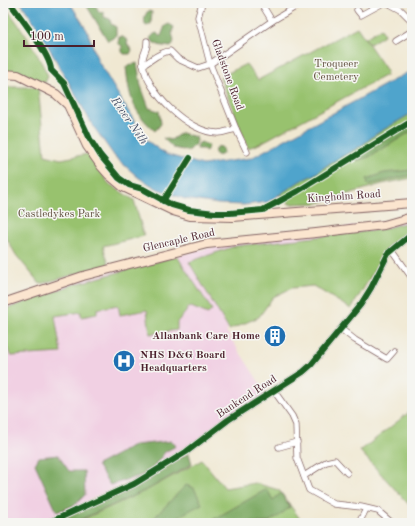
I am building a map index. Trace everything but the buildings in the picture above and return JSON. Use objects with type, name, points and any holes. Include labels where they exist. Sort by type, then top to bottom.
[{"type":"main road","name":"Kingholm Road","points":[[3,74],[18,75],[56,94],[68,105],[87,146],[109,175],[123,186],[173,211],[190,216],[233,218],[412,203]]},
{"type":"main road","name":"Glencaple Road","points":[[3,302],[83,276],[207,244],[377,226],[412,218]]},
{"type":"street","name":"Gladstone Road","points":[[202,3],[198,18],[210,64],[236,129],[247,152]]},
{"type":"street","points":[[261,3],[272,21]]},
{"type":"street","points":[[143,65],[155,56],[166,51],[170,51],[178,59],[198,68],[210,64],[272,21],[302,3]]},
{"type":"street","points":[[357,10],[361,15],[383,3]]},
{"type":"street","points":[[388,3],[401,10],[412,21]]},
{"type":"street","points":[[396,42],[412,31]]},
{"type":"street","points":[[147,41],[148,48],[142,58],[143,65],[152,85],[161,99],[172,111],[183,120],[206,131],[218,134],[236,129]]},
{"type":"street","name":"Bankend Road","points":[[48,523],[134,484],[186,452],[228,420],[303,372],[311,365],[341,329],[371,288],[388,254],[412,234]]},
{"type":"street","points":[[392,250],[412,278]]},
{"type":"street","points":[[341,329],[374,353],[387,359],[394,352]]},
{"type":"street","points":[[274,391],[292,416],[296,425],[297,458],[309,490],[334,504],[378,511],[392,523]]},
{"type":"street","points":[[279,447],[297,442]]},
{"type":"street","points":[[335,460],[337,453]]},
{"type":"street","points":[[304,476],[326,462],[335,460]]},
{"type":"street","points":[[335,460],[347,473]]},
{"type":"street","points":[[359,523],[366,509]]},
{"type":"shaded area","name":"NHS D&G Board Headquarters","points":[[412,218],[412,230],[389,247],[351,309],[314,286],[292,288],[274,296],[259,317],[226,331],[267,394],[197,442],[139,477],[97,496],[57,518],[46,523],[3,523],[3,308],[67,284],[113,271],[226,244]]},
{"type":"green space","points":[[85,3],[93,3],[93,6],[96,6],[99,12],[104,13],[104,17],[110,19],[111,24],[116,27],[116,36],[108,41]]},
{"type":"green space","points":[[3,4],[22,30],[38,56],[48,76],[45,83],[20,73],[3,72]]},
{"type":"green space","points":[[148,11],[152,12],[151,24],[147,26],[145,25],[144,19]]},
{"type":"green space","points":[[169,24],[174,27],[172,32],[174,41],[173,45],[171,47],[154,43],[150,38],[157,33],[161,36],[165,26]]},
{"type":"green space","name":"Troqueer Cemetery","points":[[357,27],[387,71],[386,75],[259,144],[248,148],[220,77],[246,64],[258,80]]},
{"type":"green space","points":[[381,28],[384,35],[370,44],[365,38]]},
{"type":"green space","points":[[119,37],[123,37],[128,41],[127,44],[132,50],[130,54],[124,54],[122,52],[122,46],[118,43]]},
{"type":"green space","points":[[137,63],[141,86],[149,108],[159,111],[161,124],[155,131],[141,117],[130,95],[126,67]]},
{"type":"green space","name":"Castledykes Park","points":[[3,87],[38,87],[45,155],[61,159],[88,154],[109,184],[134,200],[144,236],[103,246],[109,265],[40,284],[16,255],[3,232]]},
{"type":"green space","points":[[412,113],[412,178],[382,184],[318,203],[289,204],[285,197],[278,195],[361,146],[376,134]]},
{"type":"green space","points":[[412,124],[412,131],[369,157],[356,161],[355,158]]},
{"type":"green space","points":[[181,133],[196,137],[196,144],[188,151],[173,148],[163,138],[171,140]]},
{"type":"green space","points":[[201,142],[209,146],[206,151],[203,149],[197,149],[198,144]]},
{"type":"green space","points":[[219,146],[224,151],[219,156],[214,151]]},
{"type":"green space","points":[[412,170],[412,175],[368,185],[367,179],[384,173]]},
{"type":"green space","points":[[412,221],[412,230],[388,248],[351,309],[313,286],[292,288],[273,297],[259,317],[229,330],[189,262],[235,246],[378,230]]},
{"type":"green space","points":[[177,256],[212,310],[208,314],[191,307],[187,308],[186,312],[177,322],[177,330],[150,334],[147,310],[120,315],[118,305],[97,309],[97,314],[81,317],[81,312],[55,316],[61,353],[11,356],[3,340],[3,310],[72,285]]},
{"type":"green space","points":[[412,410],[412,508],[360,451]]},
{"type":"green space","points":[[172,441],[176,446],[165,452],[149,473],[110,485],[97,465],[135,445]]},
{"type":"green space","points":[[189,453],[192,464],[149,489],[73,523],[53,523]]},
{"type":"green space","points":[[58,455],[69,471],[84,471],[85,495],[75,505],[57,512],[35,464],[39,457]]},
{"type":"green space","points":[[202,460],[225,488],[255,483],[279,490],[303,523],[75,523],[149,489]]},
{"type":"green space","points":[[186,485],[194,488],[202,504],[166,523],[149,523]]},
{"type":"green space","points":[[267,489],[273,500],[281,493],[290,507],[279,516],[266,523],[207,523]]},
{"type":"water","name":"River Nith","points":[[21,3],[70,3],[87,30],[98,61],[145,139],[165,154],[203,165],[251,158],[412,70],[412,113],[376,134],[361,146],[330,163],[315,174],[300,181],[268,202],[244,205],[218,204],[185,199],[158,189],[139,178],[115,157],[93,126],[36,25]]},
{"type":"pier","points":[[188,158],[191,159],[169,196],[165,194]]},
{"type":"cycle path","points":[[10,3],[41,46],[50,63],[51,70],[64,83],[90,139],[100,155],[119,178],[129,185],[143,189],[172,205],[189,210],[215,213],[263,210],[298,191],[412,121]]},
{"type":"cycle path","points":[[163,201],[190,158]]},
{"type":"cycle path","points":[[48,523],[134,484],[186,452],[228,420],[303,372],[311,365],[361,304],[388,254],[412,234]]},
{"type":"place","name":"Allanbank Care Home","points":[[275,336]]},
{"type":"place","name":"NHS D&G Board Headquarters","points":[[124,361]]}]
